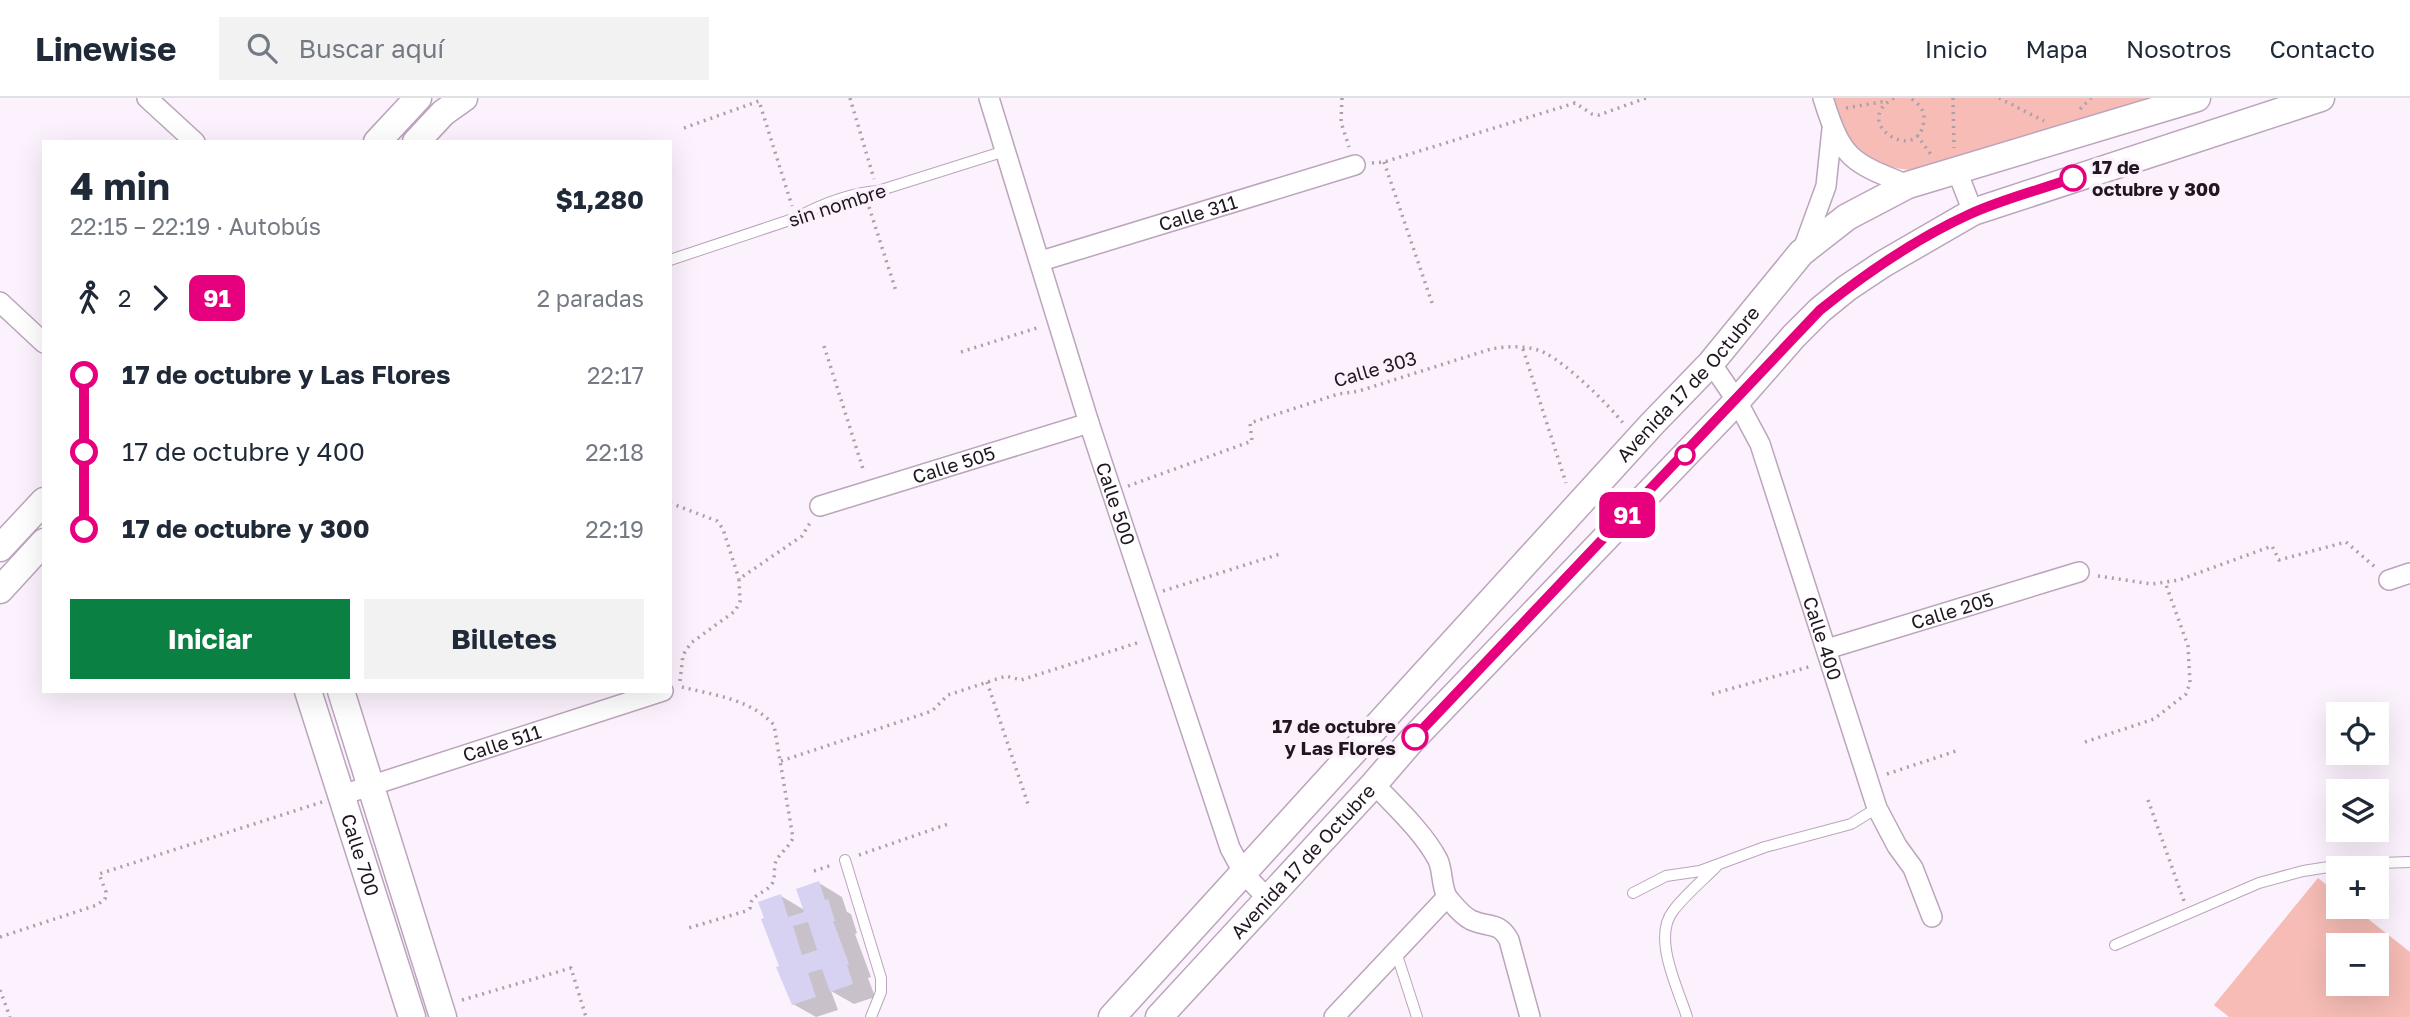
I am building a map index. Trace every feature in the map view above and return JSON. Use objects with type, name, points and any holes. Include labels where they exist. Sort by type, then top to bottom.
[{"type":"main road","points":[[379,140],[418,98]]},
{"type":"main road","points":[[418,140],[443,113],[464,98]]},
{"type":"main road","name":"Avenida 17 de Octubre","points":[[1112,1017],[1637,440],[1711,363],[1801,253],[1847,217],[1950,161],[2197,98]]},
{"type":"main road","name":"Avenida 17 de Octubre","points":[[1160,1017],[1412,740],[1737,401],[1794,336],[1847,288],[1973,212],[2321,98]]},
{"type":"main road","points":[[0,548],[42,504]]},
{"type":"main road","points":[[0,590],[42,544]]},
{"type":"main road","name":"Calle 700","points":[[309,693],[412,1017]]},
{"type":"main road","name":"Calle 700","points":[[342,693],[441,1012]]},
{"type":"street","points":[[147,98],[193,140]]},
{"type":"street","name":"Calle 500","points":[[989,98],[1089,423],[1230,848],[1244,874],[1267,898]]},
{"type":"street","points":[[1823,98],[1840,122],[1844,151],[1870,170],[1908,185]]},
{"type":"street","points":[[1801,253],[1826,186],[1840,122]]},
{"type":"street","points":[[1950,161],[1973,212]]},
{"type":"street","name":"Calle 311","points":[[1041,261],[1355,165]]},
{"type":"street","points":[[0,302],[42,341]]},
{"type":"street","name":"Calle 400","points":[[1711,363],[1737,401],[1760,444],[1877,808],[1897,846],[1913,868],[1932,917]]},
{"type":"street","name":"Calle 505","points":[[820,506],[1089,423]]},
{"type":"street","name":"Calle 205","points":[[1829,655],[2079,572]]},
{"type":"street","points":[[2389,580],[2410,573]]},
{"type":"street","name":"Calle 511","points":[[342,795],[659,693]]},
{"type":"street","points":[[1374,784],[1432,850],[1440,864],[1443,888],[1455,908],[1470,919],[1497,926],[1504,931],[1531,1017]]},
{"type":"street","points":[[1334,1017],[1447,897]]},
{"type":"lane","name":"sin nombre","points":[[672,259],[864,192],[878,191],[1005,151]]},
{"type":"lane","points":[[1633,893],[1666,876],[1700,871],[1765,847],[1851,824],[1877,808]]},
{"type":"lane","points":[[845,860],[881,978],[881,992],[871,1017]]},
{"type":"lane","points":[[2115,945],[2259,883],[2303,871],[2348,864],[2410,862]]},
{"type":"lane","points":[[1687,1017],[1665,947],[1666,925],[1672,912],[1718,864]]},
{"type":"lane","points":[[1395,951],[1417,1017]]},
{"type":"path","points":[[850,98],[878,191]]},
{"type":"path","points":[[1342,98],[1341,122],[1355,165],[1384,162],[1575,103],[1578,98]]},
{"type":"path","points":[[1575,103],[1592,114],[1599,114],[1646,98]]},
{"type":"path","points":[[1840,122],[1846,108],[1843,98]]},
{"type":"path","points":[[1894,98],[1884,106],[1879,120],[1890,138],[1904,141],[1917,135],[1924,122],[1921,107],[1910,98]]},
{"type":"path","points":[[1923,160],[1950,161],[1953,98]]},
{"type":"path","points":[[1999,98],[2009,100],[2048,123],[2036,127]]},
{"type":"path","points":[[1846,108],[1889,101]]},
{"type":"path","points":[[684,128],[759,102],[796,218]]},
{"type":"path","points":[[2074,115],[2087,111]]},
{"type":"path","points":[[1917,135],[1933,159]]},
{"type":"path","points":[[1384,162],[1432,303]]},
{"type":"path","points":[[864,192],[896,291]]},
{"type":"path","points":[[961,352],[1059,321]]},
{"type":"path","points":[[824,346],[870,491]]},
{"type":"path","name":"Calle 303","points":[[1113,492],[1252,441],[1250,424],[1338,394],[1359,391],[1508,346],[1544,352],[1607,405],[1637,440]]},
{"type":"path","points":[[1523,349],[1569,493]]},
{"type":"path","points":[[672,504],[717,521],[723,529],[739,579],[740,602],[735,611],[691,643],[683,655],[672,686]]},
{"type":"path","points":[[739,579],[803,536],[820,506]]},
{"type":"path","points":[[2079,572],[2152,584],[2179,580],[2272,546],[2279,560],[2346,542],[2389,580]]},
{"type":"path","points":[[1147,596],[1283,553]]},
{"type":"path","points":[[2085,742],[2154,719],[2186,694],[2190,683],[2189,646],[2165,582]]},
{"type":"path","points":[[781,761],[932,710],[948,695],[987,682],[1006,676],[1021,680],[1160,636]]},
{"type":"path","points":[[1712,694],[1829,655]]},
{"type":"path","points":[[987,682],[1029,807]]},
{"type":"path","points":[[672,689],[747,705],[765,714],[774,725],[793,838],[777,859],[774,880],[769,887],[752,898],[750,908],[685,929]]},
{"type":"path","points":[[1868,780],[1956,751]]},
{"type":"path","points":[[0,937],[97,905],[105,898],[106,892],[99,874],[342,795]]},
{"type":"path","points":[[2148,800],[2188,913]]},
{"type":"path","points":[[814,871],[948,824]]},
{"type":"path","points":[[441,1012],[571,968],[586,1017]]},
{"type":"path","points":[[0,990],[10,1017]]},
{"type":"shaded area","points":[[1832,98],[2149,98],[1917,170],[1884,165],[1856,148],[1840,126]]},
{"type":"shaded area","points":[[2318,878],[2326,884],[2326,919],[2368,919],[2386,933],[2326,933],[2326,996],[2389,996],[2389,935],[2410,952],[2410,1017],[2229,1017],[2214,1005]]},
{"type":"building","points":[[819,881],[825,900],[828,899],[853,984],[830,992],[822,969],[808,973],[816,997],[792,1005],[776,967],[779,966],[761,919],[764,918],[758,902],[781,894],[788,917],[804,912],[796,889]],"holes":[[[808,922],[817,950],[802,955],[793,926]]]},
{"type":"bus line","name":"91","points":[[1415,737],[1737,401],[1820,310],[1883,264],[1953,222],[1973,212],[2073,178]]},
{"type":"place","name":"17 de octubre y 300","points":[[2073,178]]},
{"type":"place","name":"17 de octubre y Las Flores","points":[[1415,737]]}]
